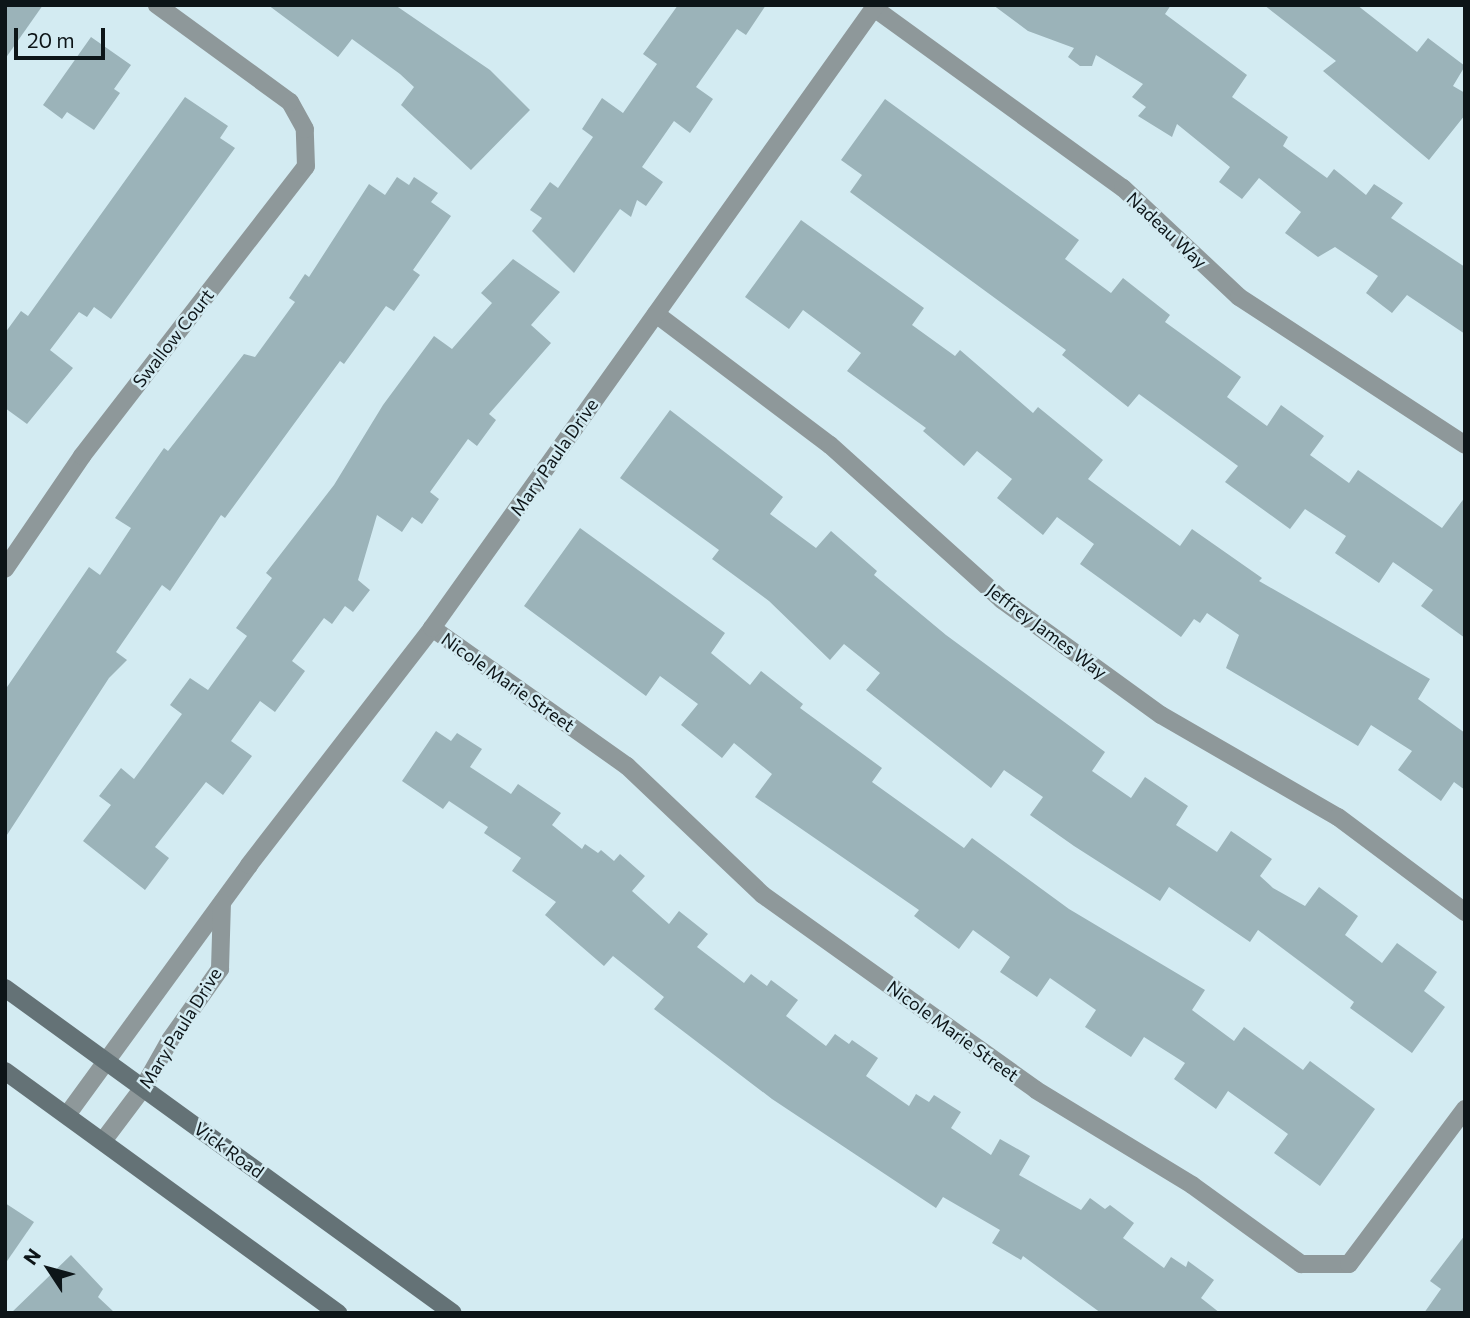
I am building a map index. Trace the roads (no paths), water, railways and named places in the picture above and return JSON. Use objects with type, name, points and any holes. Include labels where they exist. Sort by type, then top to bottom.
[{"type":"street","name":"Swallow Court","points":[[5,569],[82,456],[306,166],[305,129],[290,102],[157,5]]},
{"type":"street","name":"Mary Paula Drive","points":[[67,1115],[222,902],[432,628],[875,6]]},
{"type":"street","name":"Nadeau Way","points":[[875,6],[1123,188],[1239,297],[1465,445]]},
{"type":"street","name":"Jeffrey James Way","points":[[656,314],[830,445],[1002,600],[1161,715],[1338,817],[1465,912]]},
{"type":"street","name":"Nicole Marie Street","points":[[432,628],[627,766],[763,895],[1036,1090],[1192,1185],[1301,1264],[1349,1264],[1465,1109]]},
{"type":"street","name":"Mary Paula Drive","points":[[103,1141],[144,1088],[170,1040],[220,969],[222,902]]},
{"type":"street","name":"Vick Road","points":[[5,988],[453,1313]]},
{"type":"street","points":[[5,1071],[338,1313]]}]
